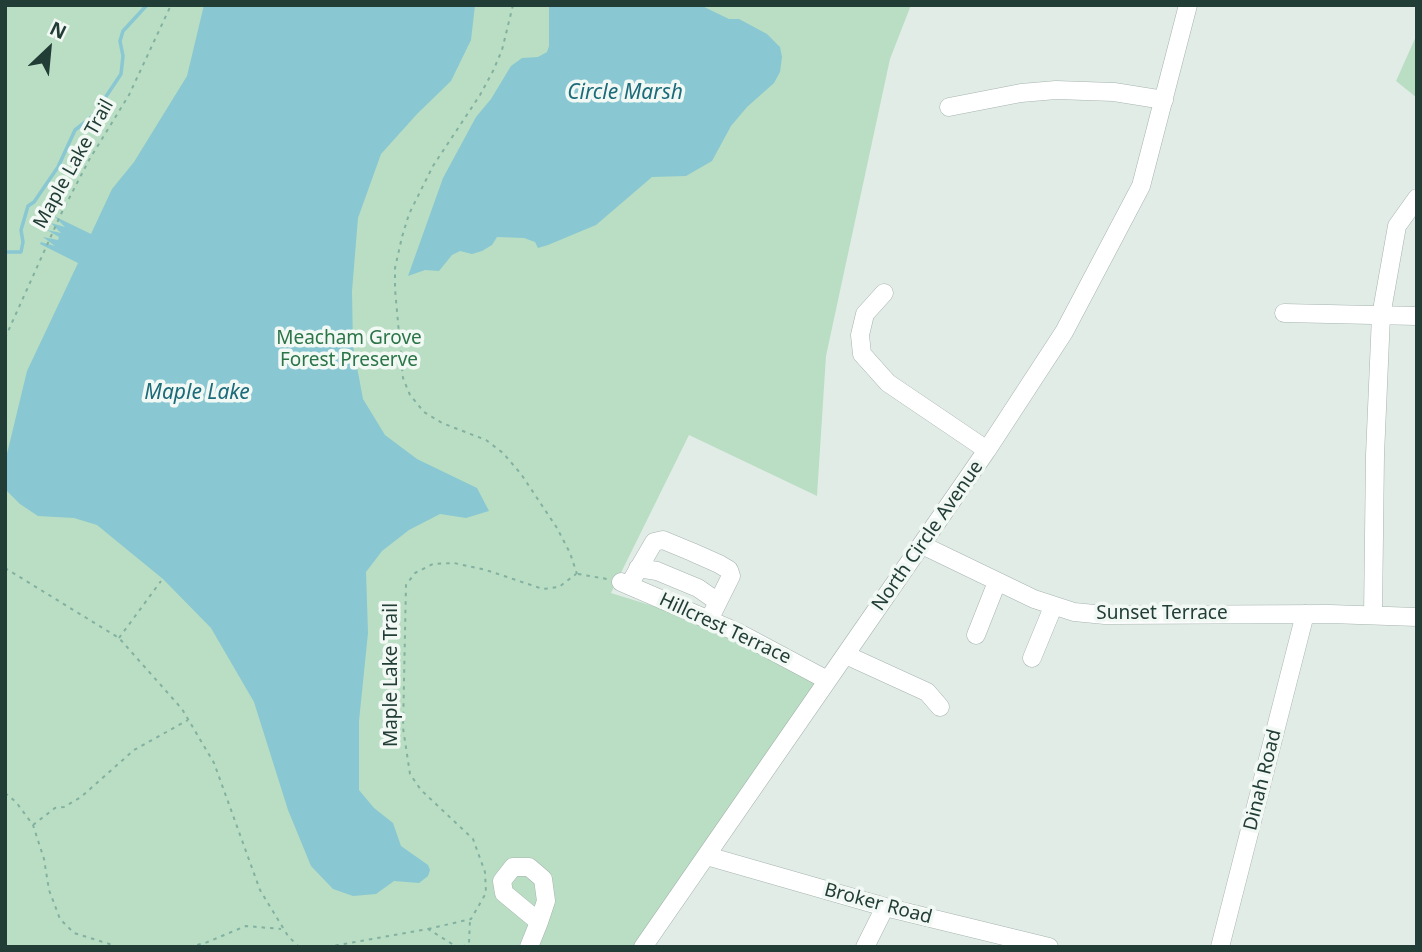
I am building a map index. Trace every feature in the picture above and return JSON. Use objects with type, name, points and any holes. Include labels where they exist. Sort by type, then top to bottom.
[{"type":"street","name":"North Circle Avenue","points":[[643,947],[922,545],[1064,332],[1142,186],[1188,5]]},
{"type":"street","points":[[949,107],[1021,93],[1056,90],[1114,92],[1164,100]]},
{"type":"street","points":[[1373,615],[1375,455],[1381,316],[1397,226],[1417,198]]},
{"type":"street","points":[[884,293],[865,314],[860,335],[862,354],[888,383],[987,450]]},
{"type":"street","points":[[1283,313],[1417,316]]},
{"type":"street","points":[[625,584],[638,569],[653,542],[663,540],[692,552],[729,570],[731,576],[709,620]]},
{"type":"street","name":"Sunset Terrace","points":[[922,545],[1053,607],[1074,612],[1105,615],[1305,614],[1417,617]]},
{"type":"street","points":[[638,569],[657,571],[698,588],[718,602]]},
{"type":"street","points":[[976,635],[997,582]]},
{"type":"street","name":"Hillcrest Terrace","points":[[625,584],[768,647],[828,680]]},
{"type":"street","points":[[1032,658],[1053,607]]},
{"type":"street","name":"Dinah Road","points":[[1220,947],[1305,614]]},
{"type":"street","points":[[846,655],[927,692],[940,707]]},
{"type":"street","name":"Broker Road","points":[[708,856],[885,907],[1049,947]]},
{"type":"street","points":[[865,947],[885,907]]},
{"type":"street","points":[[528,947],[539,922]]},
{"type":"path","name":"Maple Lake Trail","points":[[5,338],[44,248],[89,160],[129,95],[170,5]]},
{"type":"path","points":[[513,5],[502,50],[492,71],[480,95],[433,166],[409,214],[402,237],[395,268],[395,289],[403,378],[411,395],[424,412],[442,423],[486,440],[503,453],[521,474],[556,528],[570,552],[576,574],[625,584]]},
{"type":"path","name":"Maple Lake Trail","points":[[471,919],[485,893],[485,872],[480,854],[473,839],[421,790],[410,774],[403,728],[406,584],[415,573],[433,564],[454,563],[486,570],[543,589],[559,587],[576,574]]},
{"type":"path","points":[[5,568],[119,638],[182,709],[214,763],[260,890],[284,929],[299,947]]},
{"type":"path","points":[[119,638],[161,581]]},
{"type":"path","points":[[33,825],[55,808],[64,807],[81,797],[134,750],[189,720]]},
{"type":"path","points":[[5,793],[16,802],[33,825],[44,859],[55,912],[60,919],[74,933],[118,947]]},
{"type":"path","points":[[327,947],[471,919],[469,943],[462,947]]},
{"type":"path","points":[[189,947],[246,926],[284,929]]},
{"type":"path","points":[[428,929],[457,947]]},
{"type":"green space","name":"Meacham Grove Forest Preserve","points":[[5,5],[911,5],[890,59],[826,356],[817,496],[689,435],[611,593],[737,632],[827,680],[643,947],[5,947]]},
{"type":"green space","points":[[1417,34],[1417,98],[1396,81]]},
{"type":"water","name":"Maple Lake","points":[[204,5],[475,5],[471,40],[451,81],[381,154],[358,218],[352,291],[353,346],[363,399],[385,435],[417,459],[477,488],[489,511],[466,518],[440,514],[409,530],[382,551],[366,572],[368,633],[359,721],[359,790],[374,808],[393,823],[401,846],[428,865],[430,870],[428,876],[419,883],[394,881],[376,894],[353,896],[333,889],[311,866],[288,810],[254,702],[211,628],[163,579],[97,525],[74,518],[38,516],[20,504],[5,489],[5,462],[27,371],[78,263],[40,244],[41,242],[55,246],[43,237],[58,240],[59,237],[47,230],[61,233],[51,223],[65,227],[54,216],[91,234],[112,189],[134,162],[187,76]]},
{"type":"water","name":"Circle Marsh","points":[[549,5],[700,5],[729,19],[739,19],[767,34],[780,47],[780,72],[774,83],[747,107],[731,126],[712,161],[686,176],[652,177],[596,225],[548,245],[538,248],[535,242],[524,238],[497,237],[492,245],[482,251],[472,254],[460,251],[452,255],[439,271],[425,270],[408,276],[443,178],[476,117],[491,99],[511,66],[522,58],[538,57],[547,52]]},
{"type":"waterway","points":[[5,252],[21,252],[21,230],[28,206],[34,202],[58,167],[75,130],[93,116],[121,74],[123,56],[120,41],[123,31],[147,5]]}]
